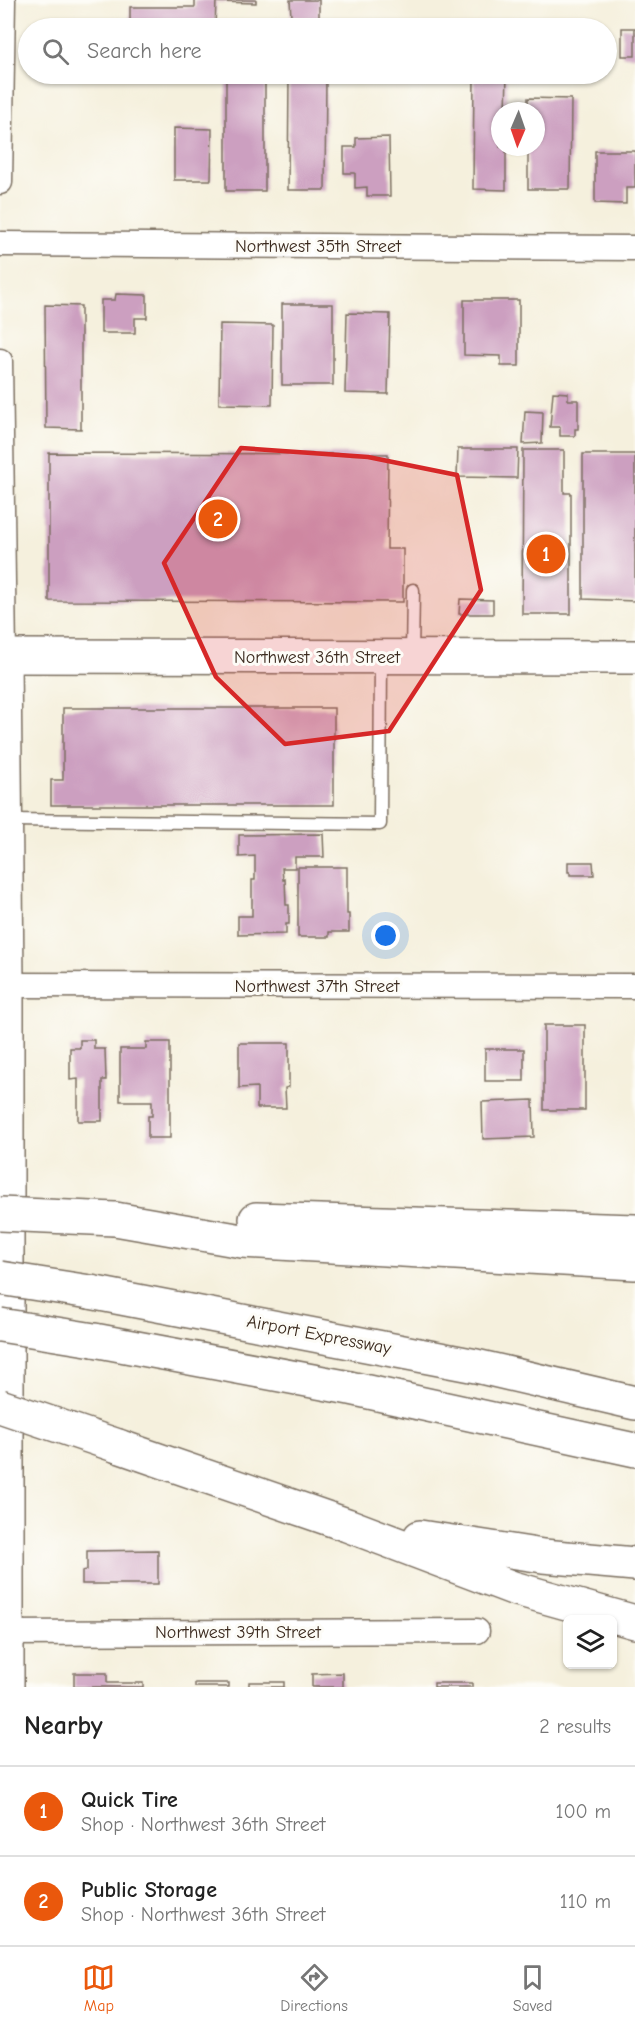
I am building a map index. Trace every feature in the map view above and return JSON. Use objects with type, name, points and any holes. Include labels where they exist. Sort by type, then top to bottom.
[{"type":"main road","name":"Northwest 36th Street","points":[[2,656],[635,657]]},
{"type":"main road","points":[[2,656],[4,825],[3,1633],[7,1687]]},
{"type":"main road","points":[[0,1214],[115,1219],[242,1219],[635,1231]]},
{"type":"main road","points":[[115,1219],[242,1241],[635,1263]]},
{"type":"main road","name":"Airport Expressway","points":[[0,1278],[90,1292],[476,1366],[635,1403]]},
{"type":"main road","points":[[0,1325],[94,1340],[350,1388],[635,1450]]},
{"type":"main road","points":[[0,1406],[347,1525],[513,1588],[635,1622]]},
{"type":"main road","points":[[347,1525],[543,1556],[635,1564]]},
{"type":"street","points":[[0,182],[3,0]]},
{"type":"street","name":"Northwest 35th Street","points":[[0,244],[635,248]]},
{"type":"street","points":[[0,361],[2,656]]},
{"type":"street","name":"Northwest 37th Street","points":[[3,985],[635,986]]},
{"type":"street","name":"Northwest 39th Street","points":[[3,1633],[477,1630]]},
{"type":"lane","points":[[4,825],[380,824],[396,657],[414,590]]},
{"type":"highlighted area","points":[[241,448],[368,457],[457,475],[481,590],[389,731],[285,744],[216,677],[164,563]]},
{"type":"building","points":[[195,0],[216,0],[215,18],[130,18],[130,7],[195,7]]},
{"type":"building","points":[[217,0],[256,0],[256,3],[217,2]]},
{"type":"building","points":[[290,0],[319,0],[319,18],[291,17]]},
{"type":"building","points":[[622,28],[635,28],[635,56],[622,56]]},
{"type":"building","points":[[226,84],[265,84],[265,191],[226,191]]},
{"type":"building","points":[[289,84],[326,84],[325,190],[288,190]]},
{"type":"building","points":[[474,84],[507,84],[506,102],[491,102],[491,156],[506,156],[506,190],[473,189]]},
{"type":"building","points":[[528,98],[571,99],[570,189],[528,189],[528,156],[545,156],[545,102],[528,102]]},
{"type":"building","points":[[174,128],[212,129],[211,180],[174,180]]},
{"type":"building","points":[[389,137],[390,196],[367,196],[367,187],[355,188],[355,173],[344,173],[344,147],[356,147],[356,138]]},
{"type":"building","points":[[595,151],[635,151],[635,188],[626,188],[626,204],[595,203]]},
{"type":"building","points":[[116,294],[147,295],[147,318],[135,318],[135,333],[101,333],[101,300],[115,300]]},
{"type":"building","points":[[464,300],[519,300],[519,366],[501,366],[501,356],[464,355]]},
{"type":"building","points":[[282,304],[333,304],[333,385],[282,385]]},
{"type":"building","points":[[45,305],[81,306],[81,429],[46,428]]},
{"type":"building","points":[[347,313],[390,314],[388,394],[345,393]]},
{"type":"building","points":[[220,324],[273,325],[272,405],[219,404]]},
{"type":"building","points":[[553,392],[568,393],[568,400],[578,400],[578,429],[575,429],[575,436],[560,436],[560,427],[550,427]]},
{"type":"building","points":[[525,411],[543,412],[542,443],[523,444]]},
{"type":"building","points":[[458,449],[518,449],[517,478],[457,477]]},
{"type":"building","points":[[523,450],[564,450],[564,493],[571,493],[571,614],[522,614]]},
{"type":"building","points":[[49,453],[388,454],[387,549],[403,549],[403,602],[49,601]]},
{"type":"building","points":[[583,454],[635,454],[635,601],[583,599]]},
{"type":"building","points":[[460,599],[493,600],[493,614],[459,614]]},
{"type":"building","points":[[63,708],[334,708],[334,805],[51,805],[51,780],[63,780]]},
{"type":"building","points":[[323,834],[324,857],[295,857],[295,868],[282,868],[283,880],[285,879],[286,905],[289,905],[289,924],[286,924],[286,934],[238,935],[238,916],[252,916],[252,880],[255,880],[255,856],[239,857],[239,835]]},
{"type":"building","points":[[568,862],[593,862],[594,875],[570,875]]},
{"type":"building","points":[[298,867],[347,867],[349,932],[329,932],[329,937],[298,937]]},
{"type":"building","points":[[544,1025],[585,1025],[585,1110],[544,1110]]},
{"type":"building","points":[[80,1040],[94,1040],[94,1049],[105,1049],[106,1080],[102,1080],[102,1121],[78,1121],[78,1079],[70,1080],[70,1048],[80,1048]]},
{"type":"building","points":[[146,1042],[170,1042],[170,1138],[148,1138],[148,1116],[152,1116],[152,1101],[120,1101],[120,1049],[146,1049]]},
{"type":"building","points":[[239,1043],[289,1043],[289,1087],[285,1088],[286,1108],[257,1108],[257,1087],[239,1088]]},
{"type":"building","points":[[485,1049],[524,1049],[524,1081],[485,1081]]},
{"type":"building","points":[[533,1100],[534,1137],[483,1139],[482,1102]]},
{"type":"building","points":[[158,1550],[158,1584],[82,1584],[82,1571],[87,1570],[87,1551]]},
{"type":"building","points":[[74,1673],[107,1673],[107,1683],[143,1683],[143,1687],[74,1687]]},
{"type":"building","points":[[343,1673],[343,1687],[312,1687],[312,1674]]},
{"type":"building","points":[[249,1682],[284,1682],[284,1687],[249,1687]]},
{"type":"building","points":[[195,1683],[229,1683],[229,1687],[195,1687]]},
{"type":"building","points":[[434,1683],[472,1683],[472,1687],[434,1687]]},
{"type":"place","name":"Public Storage","points":[[218,519]]},
{"type":"place","name":"Quick Tire","points":[[546,554]]}]
